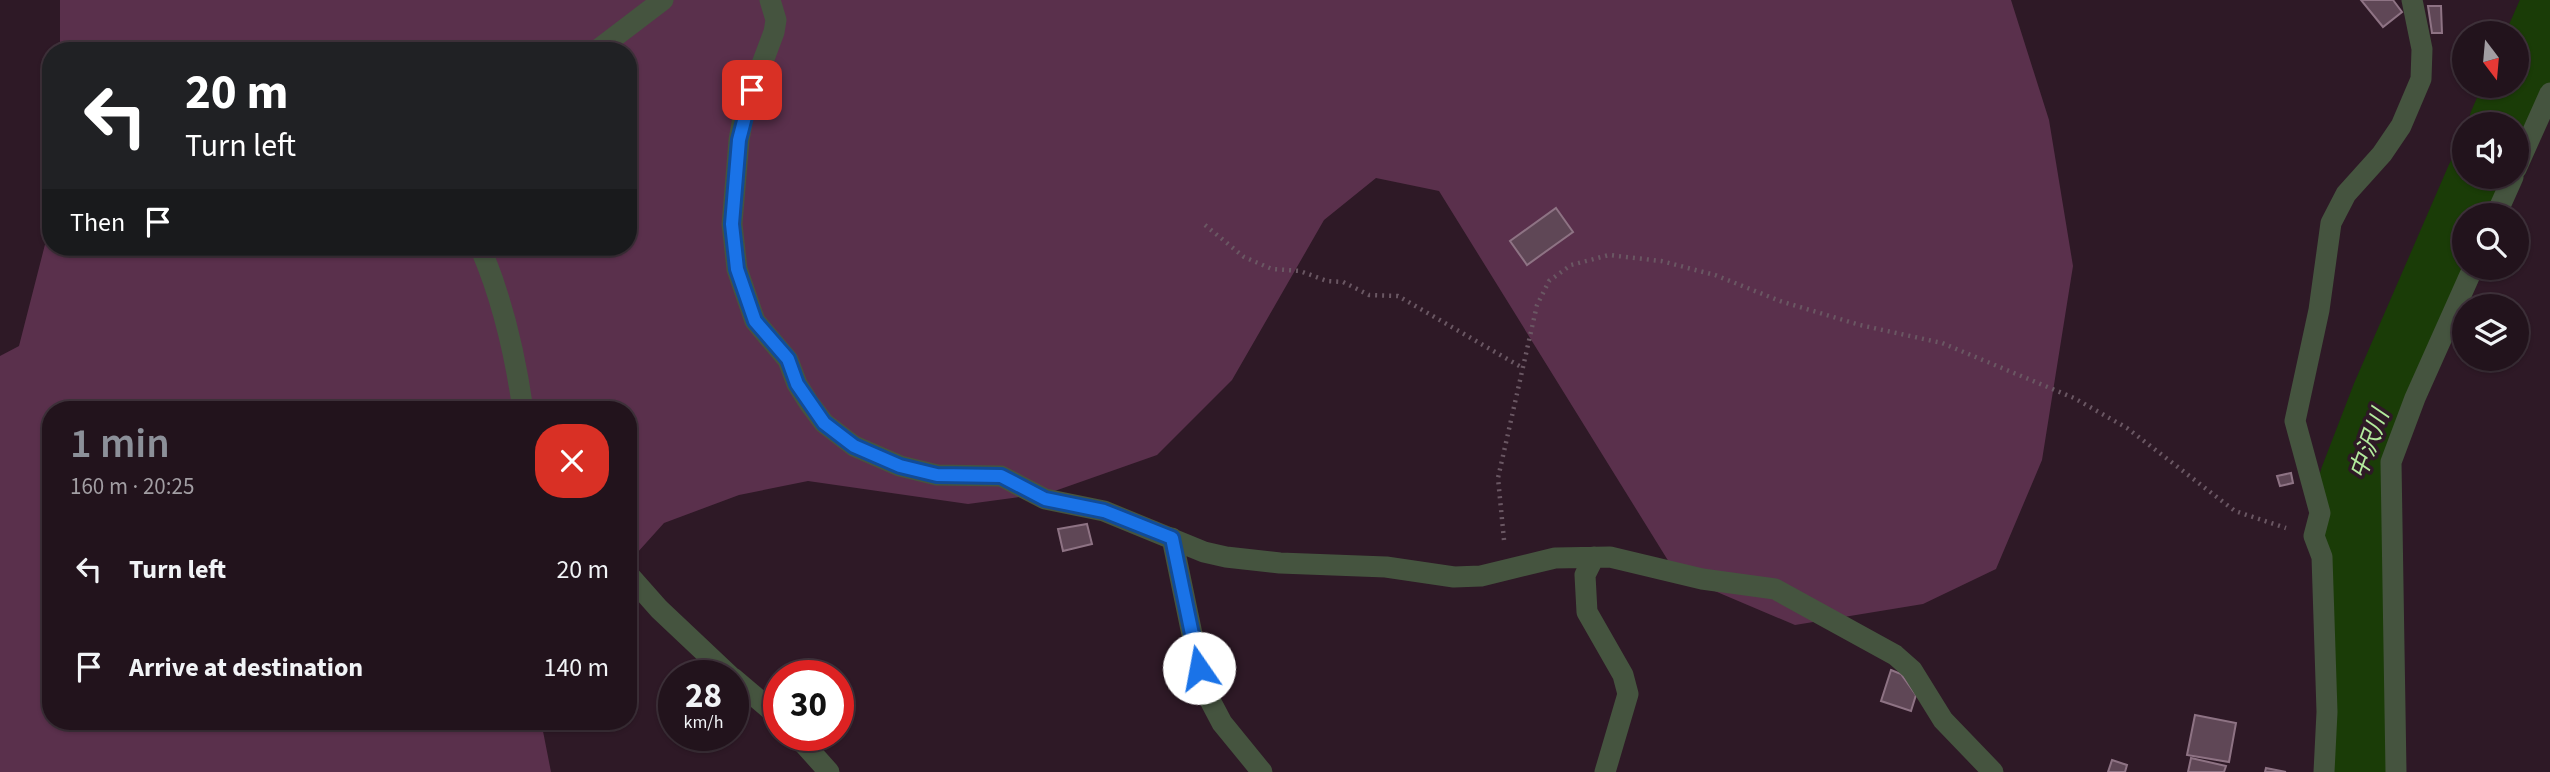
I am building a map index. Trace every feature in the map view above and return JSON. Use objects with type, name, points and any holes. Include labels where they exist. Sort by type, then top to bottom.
[{"type":"street","points":[[608,42],[663,0]]},
{"type":"street","points":[[770,0],[776,20],[774,32],[744,112],[732,224],[737,269],[755,321],[788,359],[797,384],[809,403],[824,423],[854,446],[900,466],[937,475],[1001,476],[1045,499],[1104,511],[1226,557],[1280,563],[1386,567],[1454,577],[1482,576],[1555,558],[1610,557],[1702,579],[1775,589],[1895,655],[1912,670],[1943,720],[1993,772]]},
{"type":"street","points":[[2324,772],[2327,712],[2322,557],[2314,536],[2320,513],[2295,421],[2319,310],[2331,223],[2346,194],[2382,154],[2401,126],[2421,79],[2422,49],[2412,0]]},
{"type":"street","points":[[2529,140],[2550,93]]},
{"type":"street","points":[[484,256],[502,302],[514,347],[522,401]]},
{"type":"street","points":[[2396,772],[2391,462],[2415,398],[2468,280]]},
{"type":"street","points":[[1172,538],[1203,687],[1222,723],[1262,772]]},
{"type":"street","points":[[1594,557],[1585,575],[1587,612],[1623,675],[1628,694],[1605,772]]},
{"type":"street","points":[[637,584],[659,610],[713,660]]},
{"type":"street","points":[[749,691],[763,703]]},
{"type":"street","points":[[810,751],[829,772]]},
{"type":"path","points":[[1205,225],[1244,257],[1272,269],[1300,271],[1327,281],[1343,282],[1369,295],[1398,296],[1523,369]]},
{"type":"path","points":[[1518,567],[1506,547],[1498,478],[1537,305],[1549,281],[1571,264],[1609,255],[1661,261],[1714,275],[1780,301],[1849,322],[1942,343],[2074,398],[2127,428],[2235,511],[2314,536]]},
{"type":"shaded area","points":[[60,0],[2011,0],[2049,120],[2073,266],[2042,460],[1996,569],[1923,604],[1795,625],[1677,575],[1439,191],[1376,178],[1324,220],[1232,380],[1157,455],[1049,493],[968,504],[808,481],[739,495],[664,523],[637,553],[637,401],[42,401],[42,730],[543,730],[551,772],[0,772],[0,356],[19,346],[42,256],[637,256],[637,42],[60,42]]},
{"type":"building","points":[[2361,0],[2393,0],[2402,12],[2383,27]]},
{"type":"building","points":[[2428,6],[2441,6],[2442,33],[2432,33]]},
{"type":"building","points":[[1556,208],[1573,232],[1527,265],[1510,241]]},
{"type":"building","points":[[2291,473],[2293,483],[2280,486],[2277,476]]},
{"type":"building","points":[[1087,524],[1092,544],[1063,551],[1058,529]]},
{"type":"building","points":[[1891,670],[1901,674],[1916,695],[1911,711],[1881,701]]},
{"type":"building","points":[[2195,715],[2236,723],[2229,762],[2187,755]]},
{"type":"building","points":[[2191,758],[2226,766],[2224,772],[2188,772]]},
{"type":"building","points":[[2112,760],[2127,765],[2125,772],[2108,772]]},
{"type":"building","points":[[2266,768],[2286,772],[2265,772]]},
{"type":"waterway","name":"中沢川","points":[[2506,112],[2550,12]]},
{"type":"waterway","name":"中沢川","points":[[2365,772],[2352,479],[2384,396],[2474,189]]},
{"type":"route","points":[[752,90],[744,112],[739,140],[732,224],[737,269],[755,321],[788,359],[797,384],[824,423],[854,446],[900,466],[937,475],[980,473],[1001,476],[1045,499],[1104,511],[1172,538],[1199,668]]}]
